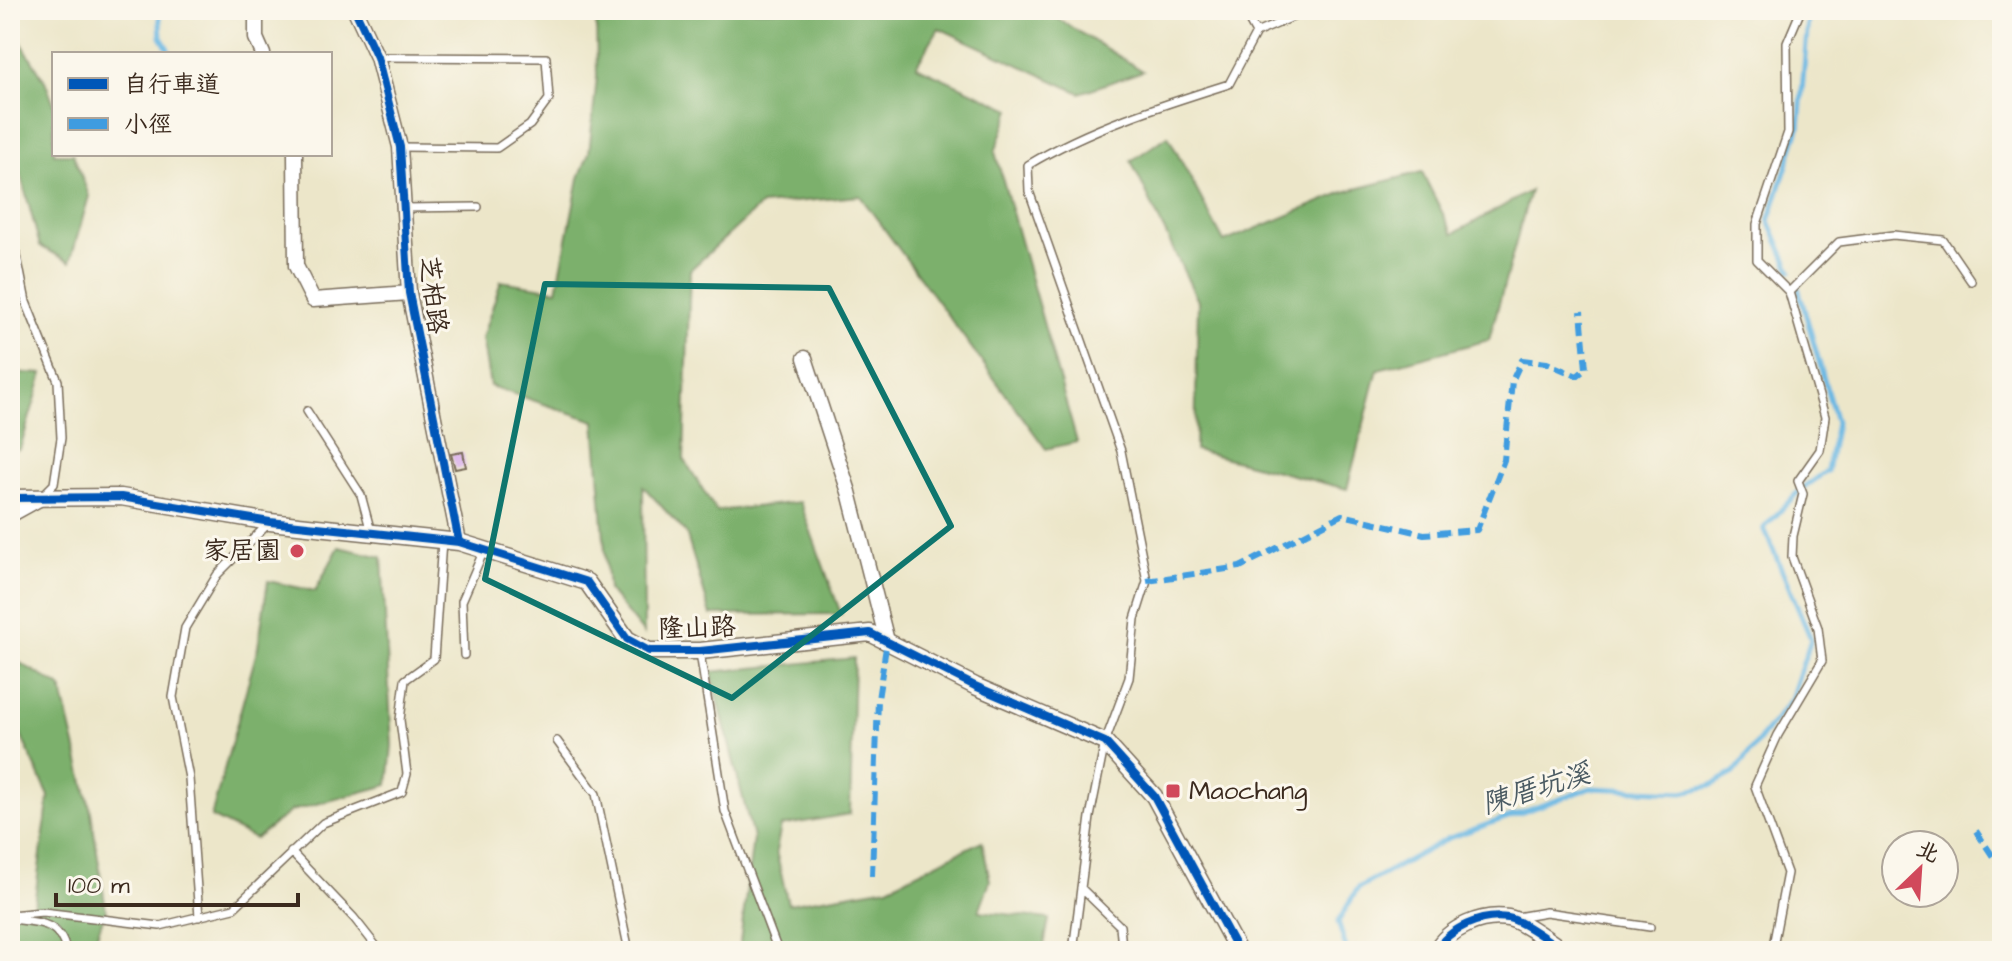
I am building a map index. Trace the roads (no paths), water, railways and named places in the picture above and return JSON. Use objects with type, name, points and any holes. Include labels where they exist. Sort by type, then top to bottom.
[{"type":"street","points":[[256,10],[256,38],[262,52]]},
{"type":"street","name":"芝柏路","points":[[355,10],[377,57],[400,147],[409,293],[451,541]]},
{"type":"street","points":[[295,156],[296,266],[313,300],[409,293]]},
{"type":"street","points":[[805,358],[849,492],[887,641]]},
{"type":"street","name":"隆山路","points":[[10,498],[121,497],[270,522],[451,541],[587,582],[627,639],[649,651],[700,651],[870,633],[975,686],[1105,742],[1154,796],[1238,951]]},
{"type":"street","points":[[10,515],[39,499]]},
{"type":"street","points":[[1436,951],[1445,936],[1470,923],[1509,918],[1564,951]]},
{"type":"lane","points":[[1243,10],[1256,33]]},
{"type":"lane","points":[[1073,951],[1105,742],[1129,678],[1135,619],[1147,581],[1121,451],[1029,191],[1028,165],[1054,149],[1173,102],[1229,84],[1256,33],[1309,10]]},
{"type":"lane","points":[[1772,951],[1787,873],[1755,786],[1778,735],[1822,661],[1818,628],[1792,557],[1793,536],[1803,494],[1798,481],[1820,450],[1825,417],[1789,292],[1757,260],[1757,224],[1788,132],[1787,43],[1801,10]]},
{"type":"lane","points":[[377,57],[546,58],[549,99],[530,125],[497,148],[400,147]]},
{"type":"lane","points":[[404,208],[478,207]]},
{"type":"lane","points":[[10,220],[26,302],[58,381],[61,438],[54,484],[39,499]]},
{"type":"lane","points":[[1789,292],[1839,242],[1893,235],[1943,240],[1971,281]]},
{"type":"lane","points":[[307,411],[361,495],[371,533]]},
{"type":"lane","points":[[199,917],[189,778],[173,697],[185,628],[217,575],[270,522]]},
{"type":"lane","points":[[10,917],[43,912],[160,926],[234,908],[323,823],[402,792],[407,774],[400,720],[405,680],[434,659],[451,541]]},
{"type":"lane","points":[[464,655],[462,601],[484,550]]},
{"type":"lane","points":[[700,651],[725,811],[778,951]]},
{"type":"lane","points":[[557,741],[596,794],[629,951]]},
{"type":"lane","points":[[291,852],[354,918],[380,951]]},
{"type":"lane","points":[[1081,888],[1120,926],[1122,948]]},
{"type":"lane","points":[[1509,918],[1546,912],[1650,927]]},
{"type":"lane","points":[[10,917],[48,923],[63,936],[66,951]]},
{"type":"waterway","points":[[159,10],[161,37],[170,52]]},
{"type":"waterway","name":"陳厝坑溪","points":[[1791,271],[1769,221],[1799,128],[1808,19]]},
{"type":"waterway","name":"陳厝坑溪","points":[[1347,951],[1338,922],[1358,888],[1449,838],[1591,788],[1683,792],[1710,786],[1734,773],[1791,699],[1811,639],[1764,528],[1798,492],[1827,471],[1836,422],[1798,287]]},
{"type":"place","name":"家居園","points":[[297,551]]},
{"type":"place","name":"Maochang","points":[[1173,791]]}]
